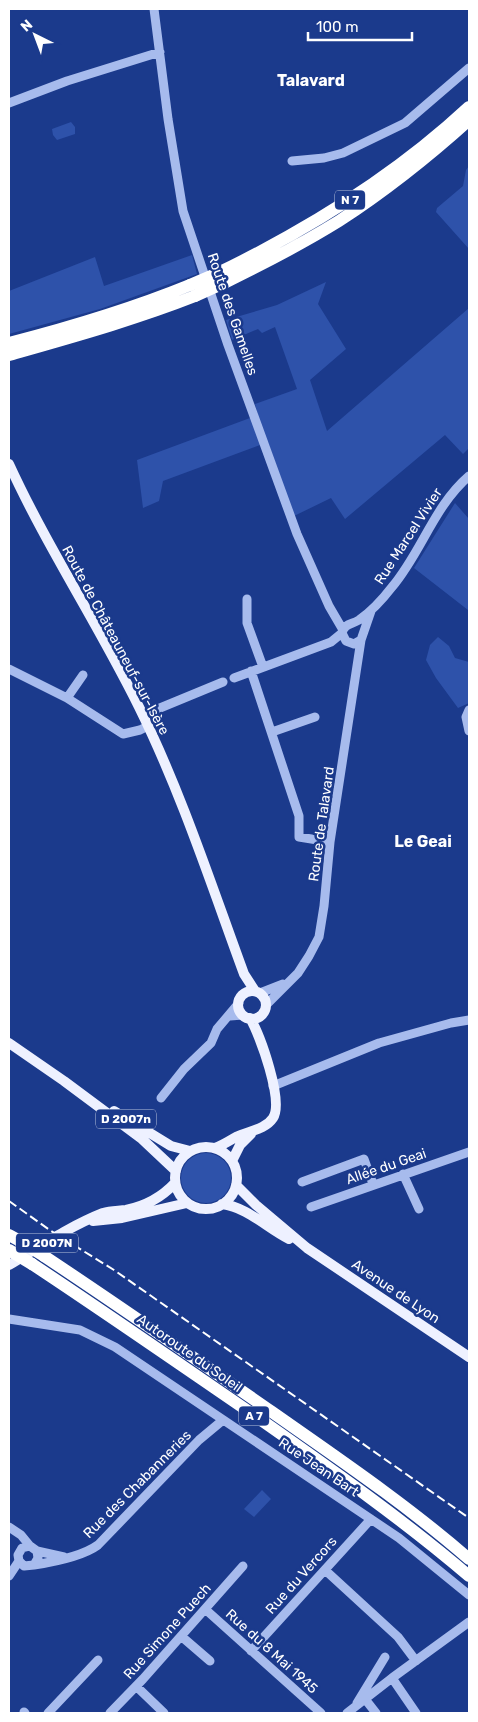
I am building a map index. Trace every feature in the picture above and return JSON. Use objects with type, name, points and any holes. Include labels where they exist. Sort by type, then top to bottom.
[{"type":"highway","name":"N 7","points":[[221,278],[331,213],[377,182],[469,107]]},
{"type":"highway","name":"N 7","points":[[9,354],[152,313],[192,291],[221,278],[269,261],[339,221],[436,150],[469,120]]},
{"type":"highway","name":"N 7","points":[[9,343],[80,324],[147,302],[192,291]]},
{"type":"highway","name":"Autoroute du Soleil","points":[[14,1238],[111,1300],[347,1464],[399,1502],[469,1559]]},
{"type":"highway","name":"Autoroute du Soleil","points":[[9,1250],[103,1311],[338,1474],[391,1513],[469,1576]]},
{"type":"main road","name":"Route de Châteauneuf-sur-Isère","points":[[9,464],[44,535],[125,679],[143,715],[173,783],[244,974],[257,992]]},
{"type":"main road","name":"Route de Châteauneuf-sur-Isère","points":[[241,999],[244,974]]},
{"type":"main road","points":[[215,1148],[237,1136],[266,1125],[275,1116],[277,1104],[262,1041],[261,1015],[266,1001],[257,992],[241,999],[239,1010],[246,1016],[262,1041]]},
{"type":"main road","points":[[246,1016],[254,1019],[261,1015]]},
{"type":"main road","name":"D 2007n","points":[[9,1043],[142,1139],[176,1171]]},
{"type":"main road","name":"D 2007n","points":[[64,1081],[160,1140],[171,1146],[190,1151]]},
{"type":"main road","points":[[232,1161],[240,1145],[258,1129]]},
{"type":"main road","points":[[202,1147],[215,1148],[228,1156],[232,1161],[235,1168],[236,1184],[233,1192],[222,1204],[204,1209],[187,1202],[179,1194],[175,1183],[176,1171],[183,1156],[190,1151],[202,1147]]},
{"type":"main road","name":"D 2007N","points":[[9,1265],[105,1212],[139,1207],[160,1198],[175,1183]]},
{"type":"main road","name":"Avenue de Lyon","points":[[236,1184],[256,1205],[308,1248],[469,1357]]},
{"type":"main road","name":"D 2007N","points":[[85,1222],[122,1218],[187,1202]]},
{"type":"main road","name":"Avenue de Lyon","points":[[222,1204],[230,1205],[243,1211],[282,1235],[308,1248]]},
{"type":"street","name":"Route des Gamelles","points":[[154,9],[168,119],[183,211],[228,345],[297,534],[345,637]]},
{"type":"street","points":[[9,102],[67,81],[160,52]]},
{"type":"street","points":[[292,161],[324,158],[343,153],[405,123],[469,68]]},
{"type":"street","name":"Rue Marcel Vivier","points":[[363,630],[371,611],[398,579],[449,496],[469,476]]},
{"type":"street","points":[[247,599],[247,624],[263,667]]},
{"type":"street","name":"Rue Marcel Vivier","points":[[352,623],[371,611]]},
{"type":"street","points":[[234,678],[345,637],[358,643],[364,636],[362,627],[334,615]]},
{"type":"street","points":[[352,623],[347,624],[345,637],[358,662]]},
{"type":"street","name":"Route de Talavard","points":[[266,1005],[304,964],[319,937],[330,842],[361,640]]},
{"type":"street","points":[[9,668],[67,698],[123,734],[148,726]]},
{"type":"street","points":[[252,671],[299,816],[299,837],[330,842]]},
{"type":"street","points":[[67,698],[83,674]]},
{"type":"street","points":[[143,715],[223,682]]},
{"type":"street","points":[[469,710],[466,717],[469,730]]},
{"type":"street","points":[[272,732],[316,718]]},
{"type":"street","name":"Route de Talavard","points":[[257,992],[290,981]]},
{"type":"street","points":[[161,1098],[184,1069],[211,1043],[217,1029],[230,1016],[241,999]]},
{"type":"street","points":[[230,1016],[246,1016]]},
{"type":"street","points":[[273,1086],[379,1043],[451,1023],[469,1020]]},
{"type":"street","name":"Allée du Geai","points":[[311,1208],[373,1184],[469,1152]]},
{"type":"street","points":[[302,1182],[364,1159],[373,1184]]},
{"type":"street","points":[[403,1174],[419,1210]]},
{"type":"street","name":"Rue Jean Bart","points":[[9,1319],[80,1330],[129,1356],[399,1538],[469,1596]]},
{"type":"street","name":"Rue des Chabanneries","points":[[31,1566],[90,1551],[98,1545],[199,1440],[223,1420]]},
{"type":"street","name":"Rue du Vercors","points":[[251,1651],[371,1519]]},
{"type":"street","name":"Rue des Chabanneries","points":[[10,1528],[21,1535],[34,1549],[65,1558]]},
{"type":"street","name":"Rue des Chabanneries","points":[[10,1528],[19,1551]]},
{"type":"street","points":[[9,1576],[31,1566],[38,1558],[34,1549],[22,1548],[18,1555],[19,1561],[24,1566],[31,1566]]},
{"type":"street","points":[[9,1576],[19,1561]]},
{"type":"street","name":"Rue Simone Puech","points":[[110,1713],[243,1566]]},
{"type":"street","points":[[324,1570],[398,1637],[416,1661]]},
{"type":"street","name":"Rue du 8 Mai 1945","points":[[205,1609],[321,1713]]},
{"type":"street","points":[[347,1713],[469,1622]]},
{"type":"street","points":[[181,1636],[210,1661]]},
{"type":"street","points":[[356,1705],[385,1658]]},
{"type":"street","points":[[48,1713],[98,1660]]},
{"type":"street","points":[[392,1678],[416,1713]]},
{"type":"street","points":[[136,1686],[164,1713]]},
{"type":"street","points":[[365,1699],[376,1713]]},
{"type":"shaded area","points":[[71,122],[75,127],[75,134],[57,140],[53,135],[52,129]]},
{"type":"shaded area","points":[[469,166],[469,249],[436,212],[437,208],[463,186],[466,170]]},
{"type":"shaded area","points":[[192,255],[197,274],[100,309],[9,334],[9,291],[95,257],[104,286]]},
{"type":"shaded area","points":[[326,282],[318,304],[346,349],[310,380],[327,431],[469,308],[469,448],[463,454],[445,435],[345,519],[331,498],[294,516],[268,442],[163,481],[159,501],[143,508],[137,460],[258,415],[255,404],[297,389],[275,327],[262,333],[258,329],[232,340],[226,320],[277,305]]},
{"type":"shaded area","points":[[455,503],[469,519],[468,610],[414,568]]},
{"type":"shaded area","points":[[438,637],[449,646],[455,658],[469,662],[469,703],[458,708],[436,678],[426,660],[430,645]]},
{"type":"shaded area","points":[[206,1153],[216,1155],[224,1160],[229,1168],[231,1178],[229,1188],[224,1196],[216,1201],[206,1203],[196,1201],[188,1196],[183,1188],[181,1178],[183,1168],[188,1160],[196,1155]]},
{"type":"shaded area","points":[[262,1490],[271,1499],[254,1517],[244,1509]]},
{"type":"railway","points":[[9,1201],[51,1231],[114,1270],[469,1518]]},
{"type":"district","name":"Talavard","points":[[311,80]]},
{"type":"district","name":"Le Geai","points":[[423,841]]}]
